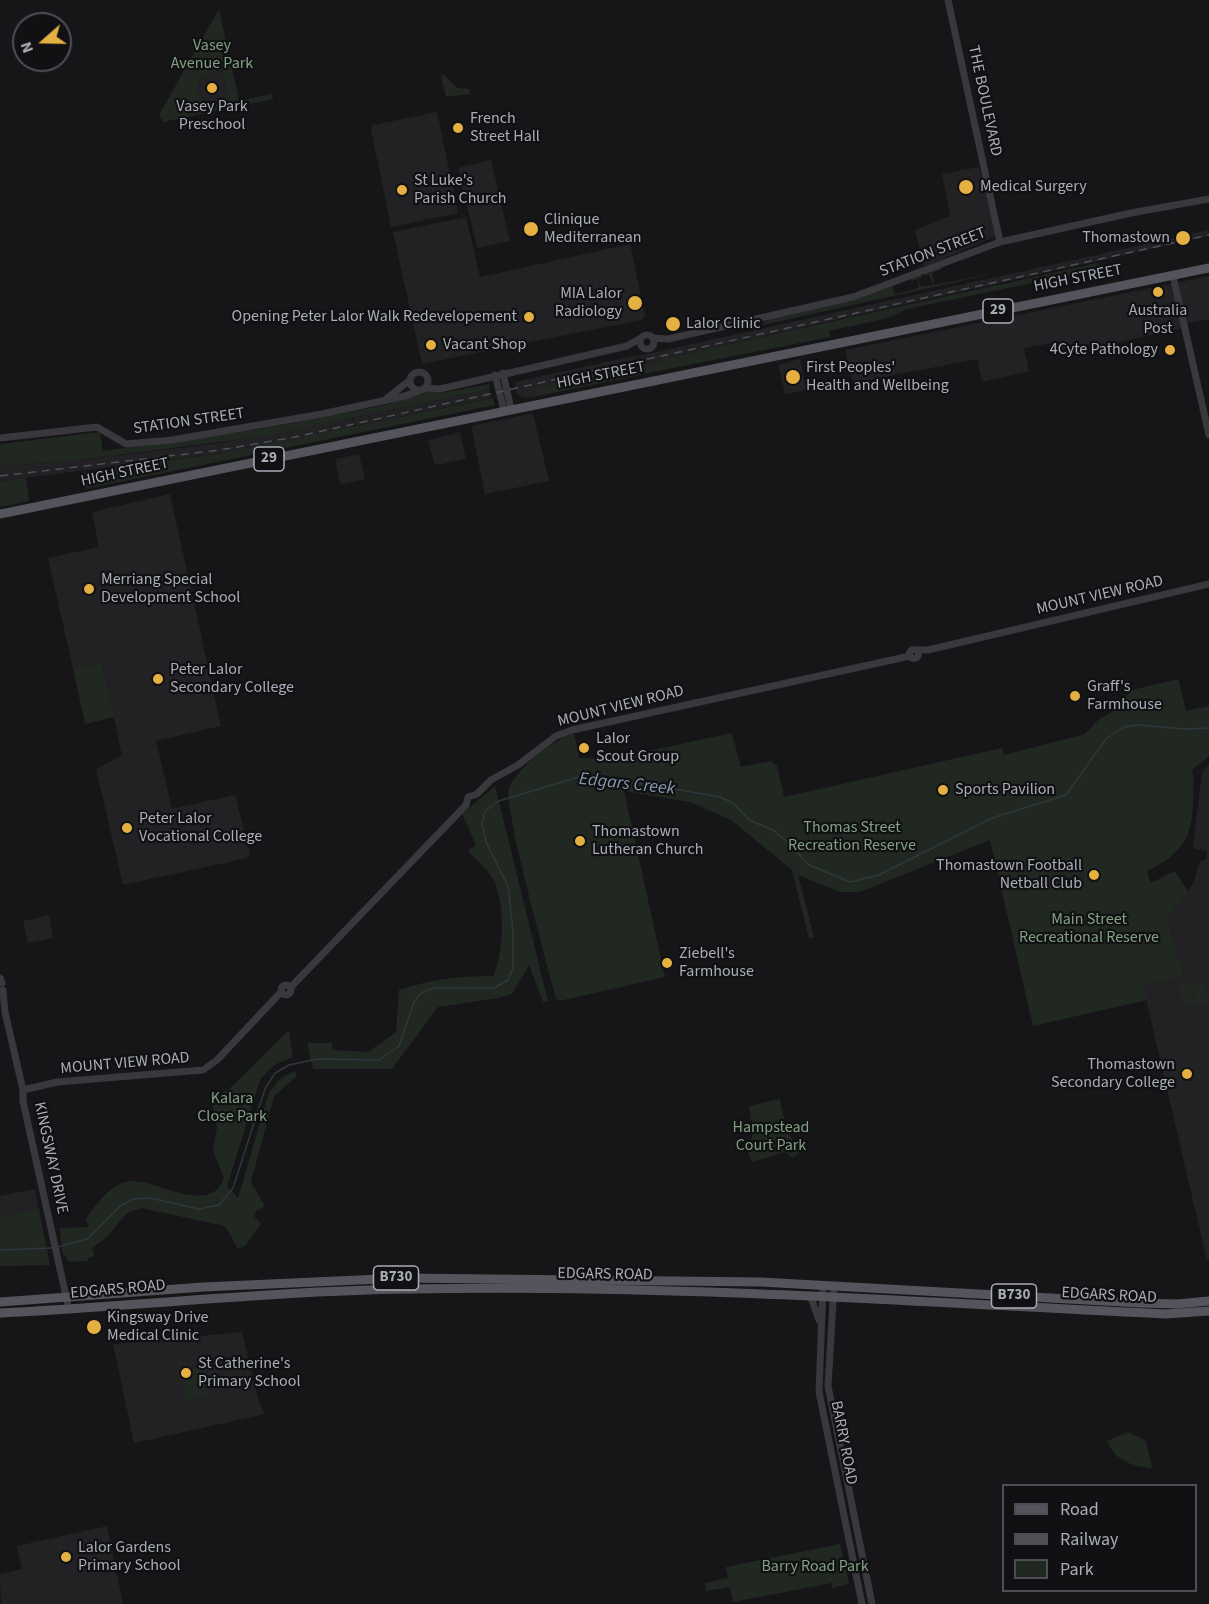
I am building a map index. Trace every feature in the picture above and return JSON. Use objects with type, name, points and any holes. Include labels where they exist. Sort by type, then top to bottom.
[{"type":"main road","name":"HIGH STREET","points":[[0,514],[1209,268]]},
{"type":"main road","name":"EDGARS ROAD","points":[[0,1302],[167,1290],[402,1278],[823,1286],[834,1291],[1166,1314],[1209,1311]]},
{"type":"main road","points":[[525,1279],[525,1289]]},
{"type":"main road","points":[[321,1282],[322,1292]]},
{"type":"main road","name":"EDGARS ROAD","points":[[0,1313],[405,1288],[710,1291],[810,1296],[823,1296],[834,1291],[1177,1304],[1209,1301]]},
{"type":"main road","points":[[167,1290],[169,1301]]},
{"type":"street","name":"THE BOULEVARD","points":[[948,0],[1000,242]]},
{"type":"street","name":"STATION STREET","points":[[653,347],[668,339],[853,297],[1000,242],[1122,215],[1209,199]]},
{"type":"street","points":[[1173,276],[1209,435]]},
{"type":"street","points":[[648,335],[653,338],[653,347],[643,348],[641,338],[648,335]]},
{"type":"street","name":"STATION STREET","points":[[0,438],[97,427],[122,443],[134,444],[244,429],[405,396],[422,389],[447,386],[627,346],[641,338]]},
{"type":"street","name":"STATION STREET","points":[[653,338],[668,339]]},
{"type":"street","name":"STATION STREET","points":[[627,346],[643,348]]},
{"type":"street","points":[[428,378],[422,389],[414,388],[410,380],[414,373],[419,372],[428,378],[435,384],[447,386]]},
{"type":"street","points":[[499,374],[507,410]]},
{"type":"street","name":"STATION STREET","points":[[384,400],[410,380]]},
{"type":"street","name":"MOUNT VIEW ROAD","points":[[23,1090],[57,1082],[203,1071],[210,1067],[274,1001],[282,994],[288,995],[288,987],[466,805],[468,797],[477,794],[491,780],[559,734],[1209,584]]},
{"type":"street","name":"KINGSWAY DRIVE","points":[[1,985],[23,1090],[23,1101],[69,1310]]},
{"type":"street","name":"KINGSWAY DRIVE","points":[[0,1000],[5,1012]]},
{"type":"street","name":"BARRY ROAD","points":[[823,1286],[819,1384],[862,1604]]},
{"type":"street","name":"BARRY ROAD","points":[[834,1291],[828,1386],[872,1604]]},
{"type":"street","points":[[810,1296],[816,1305],[821,1328]]},
{"type":"street","points":[[827,1431],[837,1429]]},
{"type":"shaded area","name":"Vasey Park Preschool","points":[[223,70],[228,95],[215,103],[204,102],[197,89],[200,77]]},
{"type":"shaded area","points":[[437,112],[458,213],[391,227],[371,130],[373,125]]},
{"type":"shaded area","points":[[491,160],[510,241],[477,248],[458,168]]},
{"type":"shaded area","points":[[979,167],[996,236],[924,267],[915,230],[950,216],[942,174]]},
{"type":"shaded area","points":[[466,217],[480,277],[630,244],[645,316],[641,320],[422,364],[393,232]]},
{"type":"shaded area","points":[[1209,230],[1209,236],[662,359],[663,364],[643,368],[638,356]]},
{"type":"shaded area","points":[[1209,276],[1209,319],[1188,323],[1188,327],[1097,347],[1095,343],[1061,350],[1059,342],[1024,348],[1029,371],[982,382],[977,359],[853,383],[845,350]]},
{"type":"shaded area","points":[[637,355],[638,365],[539,387],[537,395],[524,398],[516,393],[515,382]]},
{"type":"shaded area","name":"First Peoples' Health and Wellbeing","points":[[800,359],[806,390],[785,394],[778,365]]},
{"type":"shaded area","points":[[489,389],[491,398],[355,426],[353,418]]},
{"type":"shaded area","points":[[533,413],[549,481],[485,494],[471,426]]},
{"type":"shaded area","points":[[352,418],[354,427],[222,453],[0,481],[0,466],[62,462],[221,443]]},
{"type":"shaded area","points":[[460,432],[466,459],[437,465],[434,463],[428,440]]},
{"type":"shaded area","points":[[359,454],[365,479],[340,484],[335,459]]},
{"type":"shaded area","points":[[170,494],[221,726],[156,741],[172,809],[235,795],[250,854],[247,858],[123,885],[96,769],[122,755],[102,663],[73,669],[48,558],[99,547],[92,512]]},
{"type":"shaded area","points":[[1209,763],[1209,1260],[1207,1261],[1143,986],[1184,977],[1167,918],[1193,884],[1200,861],[1206,860],[1207,851],[1194,849],[1193,845],[1202,773]]},
{"type":"shaded area","points":[[49,915],[53,938],[28,943],[23,921]]},
{"type":"shaded area","points":[[35,1189],[39,1209],[0,1217],[0,1196]]},
{"type":"shaded area","name":"St Catherine's Primary School","points":[[242,1332],[259,1403],[265,1414],[134,1443],[113,1344]]},
{"type":"shaded area","name":"Lalor Gardens Primary School","points":[[107,1526],[123,1604],[1,1604],[0,1574],[22,1569],[17,1546]]},
{"type":"green space","name":"Vasey Avenue Park","points":[[219,9],[239,101],[272,94],[273,99],[163,122],[159,115]],"holes":[[[223,70],[228,95],[215,103],[204,102],[197,89],[200,77]]]},
{"type":"green space","points":[[444,75],[457,88],[469,89],[470,94],[446,97],[441,76]]},
{"type":"green space","points":[[1098,263],[1099,269],[907,309],[888,318],[829,331],[830,337],[643,374],[641,367],[662,364],[662,359]]},
{"type":"green space","points":[[941,267],[942,269],[932,273],[934,285],[1001,272],[763,325],[764,321],[851,301],[896,284],[893,288],[895,294],[916,289],[919,286],[917,279],[912,281],[912,278],[920,275],[922,277],[918,279],[921,287],[933,285],[929,274],[925,276],[925,273]]},
{"type":"green space","points":[[634,365],[639,368],[641,375],[524,399],[536,395],[539,387]]},
{"type":"green space","points":[[489,384],[490,389],[266,436],[62,462],[0,466],[0,444],[100,432],[103,451],[286,424],[393,403],[393,401],[427,391],[442,393]]},
{"type":"green space","points":[[493,398],[495,405],[85,489],[83,472],[222,453]]},
{"type":"green space","points":[[26,478],[29,501],[0,507],[0,481]]},
{"type":"green space","points":[[102,663],[114,717],[85,724],[73,669]]},
{"type":"green space","points":[[1178,679],[1186,711],[1209,706],[1209,756],[1192,770],[1193,812],[1184,843],[1169,858],[1147,871],[1151,883],[1175,871],[1188,892],[1167,918],[1184,977],[1143,986],[1147,1000],[1033,1026],[990,840],[860,892],[840,892],[798,875],[814,937],[809,938],[792,870],[731,820],[690,802],[624,791],[665,977],[559,1001],[556,998],[519,854],[509,801],[509,788],[513,780],[528,764],[547,748],[566,737],[574,733],[579,758],[611,759],[732,733],[741,767],[771,761],[777,766],[784,797],[1002,748],[1004,755],[1085,734],[1099,719],[1112,712],[1132,690]]},
{"type":"green space","points":[[495,786],[548,1001],[543,1002],[529,965],[512,994],[438,1007],[392,1069],[313,1069],[307,1043],[332,1043],[333,1050],[368,1052],[396,1032],[399,990],[446,979],[493,976],[497,967],[502,930],[498,893],[487,870],[468,851],[476,845],[462,814]]},
{"type":"green space","points":[[1204,981],[1208,1002],[1197,1005],[1192,983]]},
{"type":"green space","points":[[1190,984],[1195,1005],[1184,1007],[1179,986]]},
{"type":"green space","name":"Kalara Close Park","points":[[289,1030],[293,1057],[274,1065],[260,1080],[227,1186],[238,1198],[269,1092],[281,1078],[295,1071],[297,1076],[274,1096],[251,1182],[265,1206],[256,1211],[254,1216],[261,1224],[245,1246],[238,1249],[225,1226],[141,1208],[127,1213],[106,1238],[92,1248],[94,1256],[88,1258],[88,1261],[69,1262],[62,1252],[60,1228],[89,1227],[86,1219],[117,1185],[131,1181],[142,1182],[195,1196],[208,1195],[217,1189],[224,1178],[213,1151],[217,1127],[211,1100],[229,1089]]},
{"type":"green space","name":"Hampstead Court Park","points":[[780,1099],[786,1129],[800,1152],[793,1158],[785,1152],[753,1162],[748,1154],[753,1132],[749,1106]]},
{"type":"green space","points":[[39,1209],[50,1265],[0,1266],[0,1217]]},
{"type":"green space","points":[[201,1367],[207,1395],[186,1400],[179,1372]]},
{"type":"green space","points":[[1128,1432],[1146,1441],[1152,1468],[1125,1461],[1110,1448],[1107,1441]]},
{"type":"green space","name":"Barry Road Park","points":[[840,1544],[849,1584],[832,1588],[832,1583],[733,1602],[730,1587],[706,1591],[705,1583],[728,1578],[726,1567]]},
{"type":"waterway","name":"Edgars Creek","points":[[58,1247],[87,1239],[120,1206],[133,1199],[150,1198],[199,1209],[219,1205],[233,1188],[265,1089],[275,1073],[289,1065],[317,1059],[379,1060],[399,1046],[414,1002],[421,993],[434,988],[494,988],[508,980],[513,968],[513,931],[508,886],[486,842],[482,823],[485,811],[499,801],[579,777],[646,784],[720,797],[733,803],[751,821],[773,830],[789,843],[809,865],[850,882],[879,875],[992,818],[1066,795],[1106,739],[1124,727],[1138,725],[1185,729],[1209,728]]},
{"type":"waterway","name":"Edgars Creek","points":[[0,1250],[53,1248]]},
{"type":"railway","points":[[0,476],[220,450],[295,437],[1209,235]]},
{"type":"place","name":"Vasey Park Preschool","points":[[212,88]]},
{"type":"place","name":"French Street Hall","points":[[458,128]]},
{"type":"place","name":"Medical Surgery","points":[[966,187]]},
{"type":"place","name":"St Luke's Parish Church","points":[[402,190]]},
{"type":"place","name":"Clinique Mediterranean","points":[[531,229]]},
{"type":"place","name":"Thomastown","points":[[1183,238]]},
{"type":"place","name":"Australia Post","points":[[1158,292]]},
{"type":"place","name":"MIA Lalor Radiology","points":[[635,303]]},
{"type":"place","name":"Opening Peter Lalor Walk Redevelopement","points":[[529,317]]},
{"type":"place","name":"Lalor Clinic","points":[[673,324]]},
{"type":"place","name":"Vacant Shop","points":[[431,345]]},
{"type":"place","name":"4Cyte Pathology","points":[[1170,350]]},
{"type":"place","name":"First Peoples' Health and Wellbeing","points":[[793,377]]},
{"type":"place","name":"Merriang Special Development School","points":[[89,589]]},
{"type":"place","name":"Peter Lalor Secondary College","points":[[158,679]]},
{"type":"place","name":"Graff's Farmhouse","points":[[1075,696]]},
{"type":"place","name":"Lalor Scout Group","points":[[584,748]]},
{"type":"place","name":"Sports Pavilion","points":[[943,790]]},
{"type":"place","name":"Peter Lalor Vocational College","points":[[127,828]]},
{"type":"place","name":"Thomastown Lutheran Church","points":[[580,841]]},
{"type":"place","name":"Thomastown Football Netball Club","points":[[1094,875]]},
{"type":"place","name":"Ziebell's Farmhouse","points":[[667,963]]},
{"type":"place","name":"Thomastown Secondary College","points":[[1187,1074]]},
{"type":"place","name":"Kingsway Drive Medical Clinic","points":[[94,1327]]},
{"type":"place","name":"St Catherine's Primary School","points":[[186,1373]]},
{"type":"place","name":"Lalor Gardens Primary School","points":[[66,1557]]},
{"type":"park label","name":"Thomas Street Recreation Reserve","points":[[852,837]]},
{"type":"park label","name":"Main Street Recreational Reserve","points":[[1089,929]]}]
